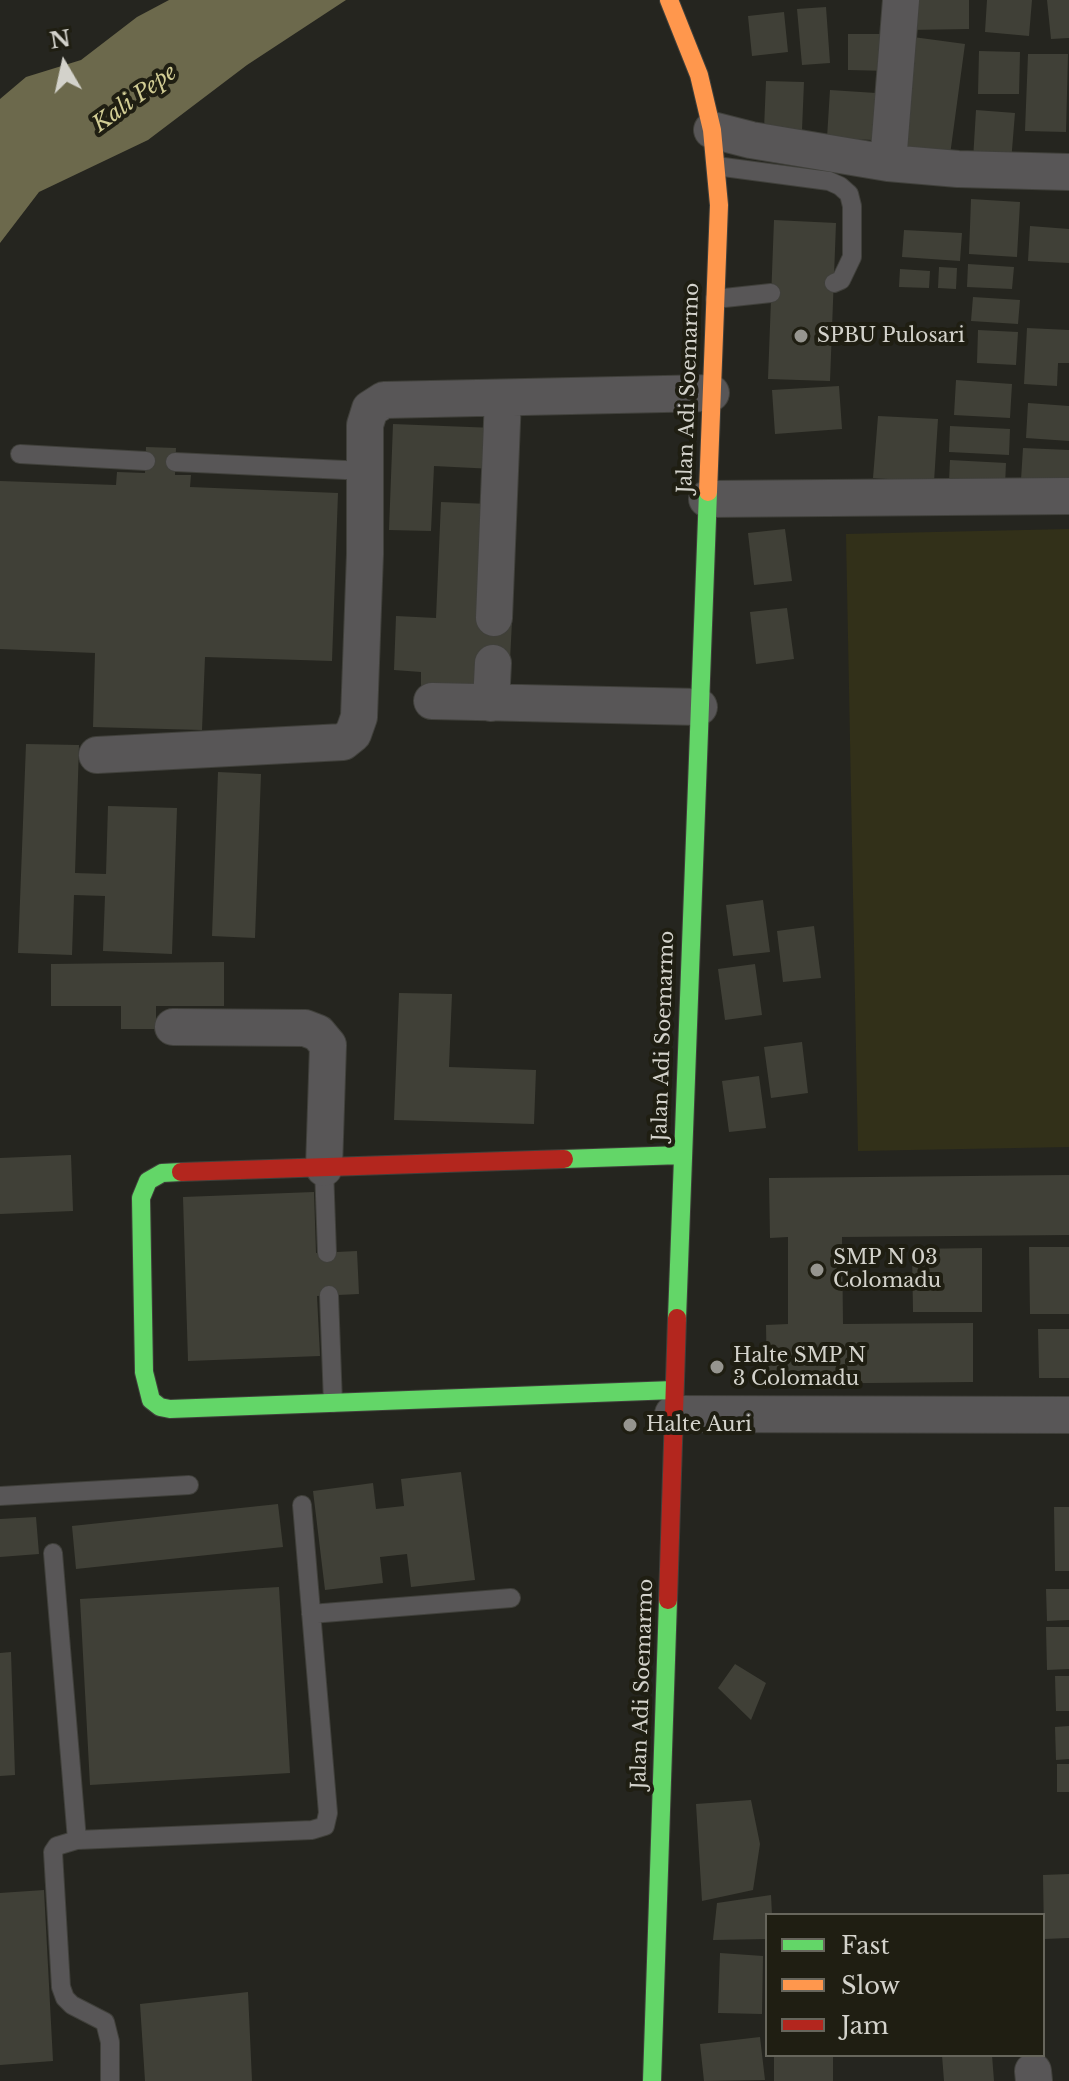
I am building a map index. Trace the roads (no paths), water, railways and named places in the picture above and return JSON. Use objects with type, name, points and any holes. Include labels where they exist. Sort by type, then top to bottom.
[{"type":"main road","name":"Jalan Adi Soemarmo","points":[[652,2081],[673,1402],[719,205],[712,130],[699,75],[669,0]]},
{"type":"main road","points":[[673,1402],[160,1407],[151,1400],[144,1372],[141,1198],[148,1181],[162,1173],[682,1155]]},
{"type":"street","points":[[888,163],[901,0]]},
{"type":"street","points":[[712,130],[751,140],[888,163],[958,169],[1069,172]]},
{"type":"street","points":[[97,755],[343,742],[353,734],[359,717],[365,425],[370,409],[384,400],[711,393]]},
{"type":"street","points":[[494,618],[503,398]]},
{"type":"street","points":[[707,499],[1069,496]]},
{"type":"street","points":[[491,703],[493,663]]},
{"type":"street","points":[[432,701],[699,707]]},
{"type":"street","points":[[173,1027],[305,1028],[318,1033],[328,1045],[324,1168]]},
{"type":"street","points":[[673,1402],[1069,1415]]},
{"type":"lane","points":[[716,166],[829,181],[849,194],[852,206],[852,257],[841,280],[834,283]]},
{"type":"lane","points":[[715,299],[771,293]]},
{"type":"lane","points":[[20,454],[146,461]]},
{"type":"lane","points":[[175,462],[366,471]]},
{"type":"lane","points":[[324,1168],[327,1253]]},
{"type":"lane","points":[[329,1295],[333,1403]]},
{"type":"lane","points":[[0,1496],[189,1485]]},
{"type":"lane","points":[[110,2081],[110,2042],[105,2022],[72,2005],[61,1987],[51,1860],[57,1846],[77,1840],[312,1830],[325,1826],[328,1813],[302,1505]]},
{"type":"lane","points":[[53,1553],[77,1840]]},
{"type":"lane","points":[[311,1614],[511,1598]]},
{"type":"water","name":"Kali Pepe","points":[[169,0],[346,0],[247,65],[148,140],[39,192],[0,243],[0,99],[26,77],[81,60],[137,17]]},
{"type":"place","name":"SPBU Pulosari","points":[[801,336]]},
{"type":"place","name":"SMP N 03 Colomadu","points":[[817,1270]]},
{"type":"place","name":"Halte SMP N 3 Colomadu","points":[[717,1367]]},
{"type":"place","name":"Halte Auri","points":[[630,1425]]}]
